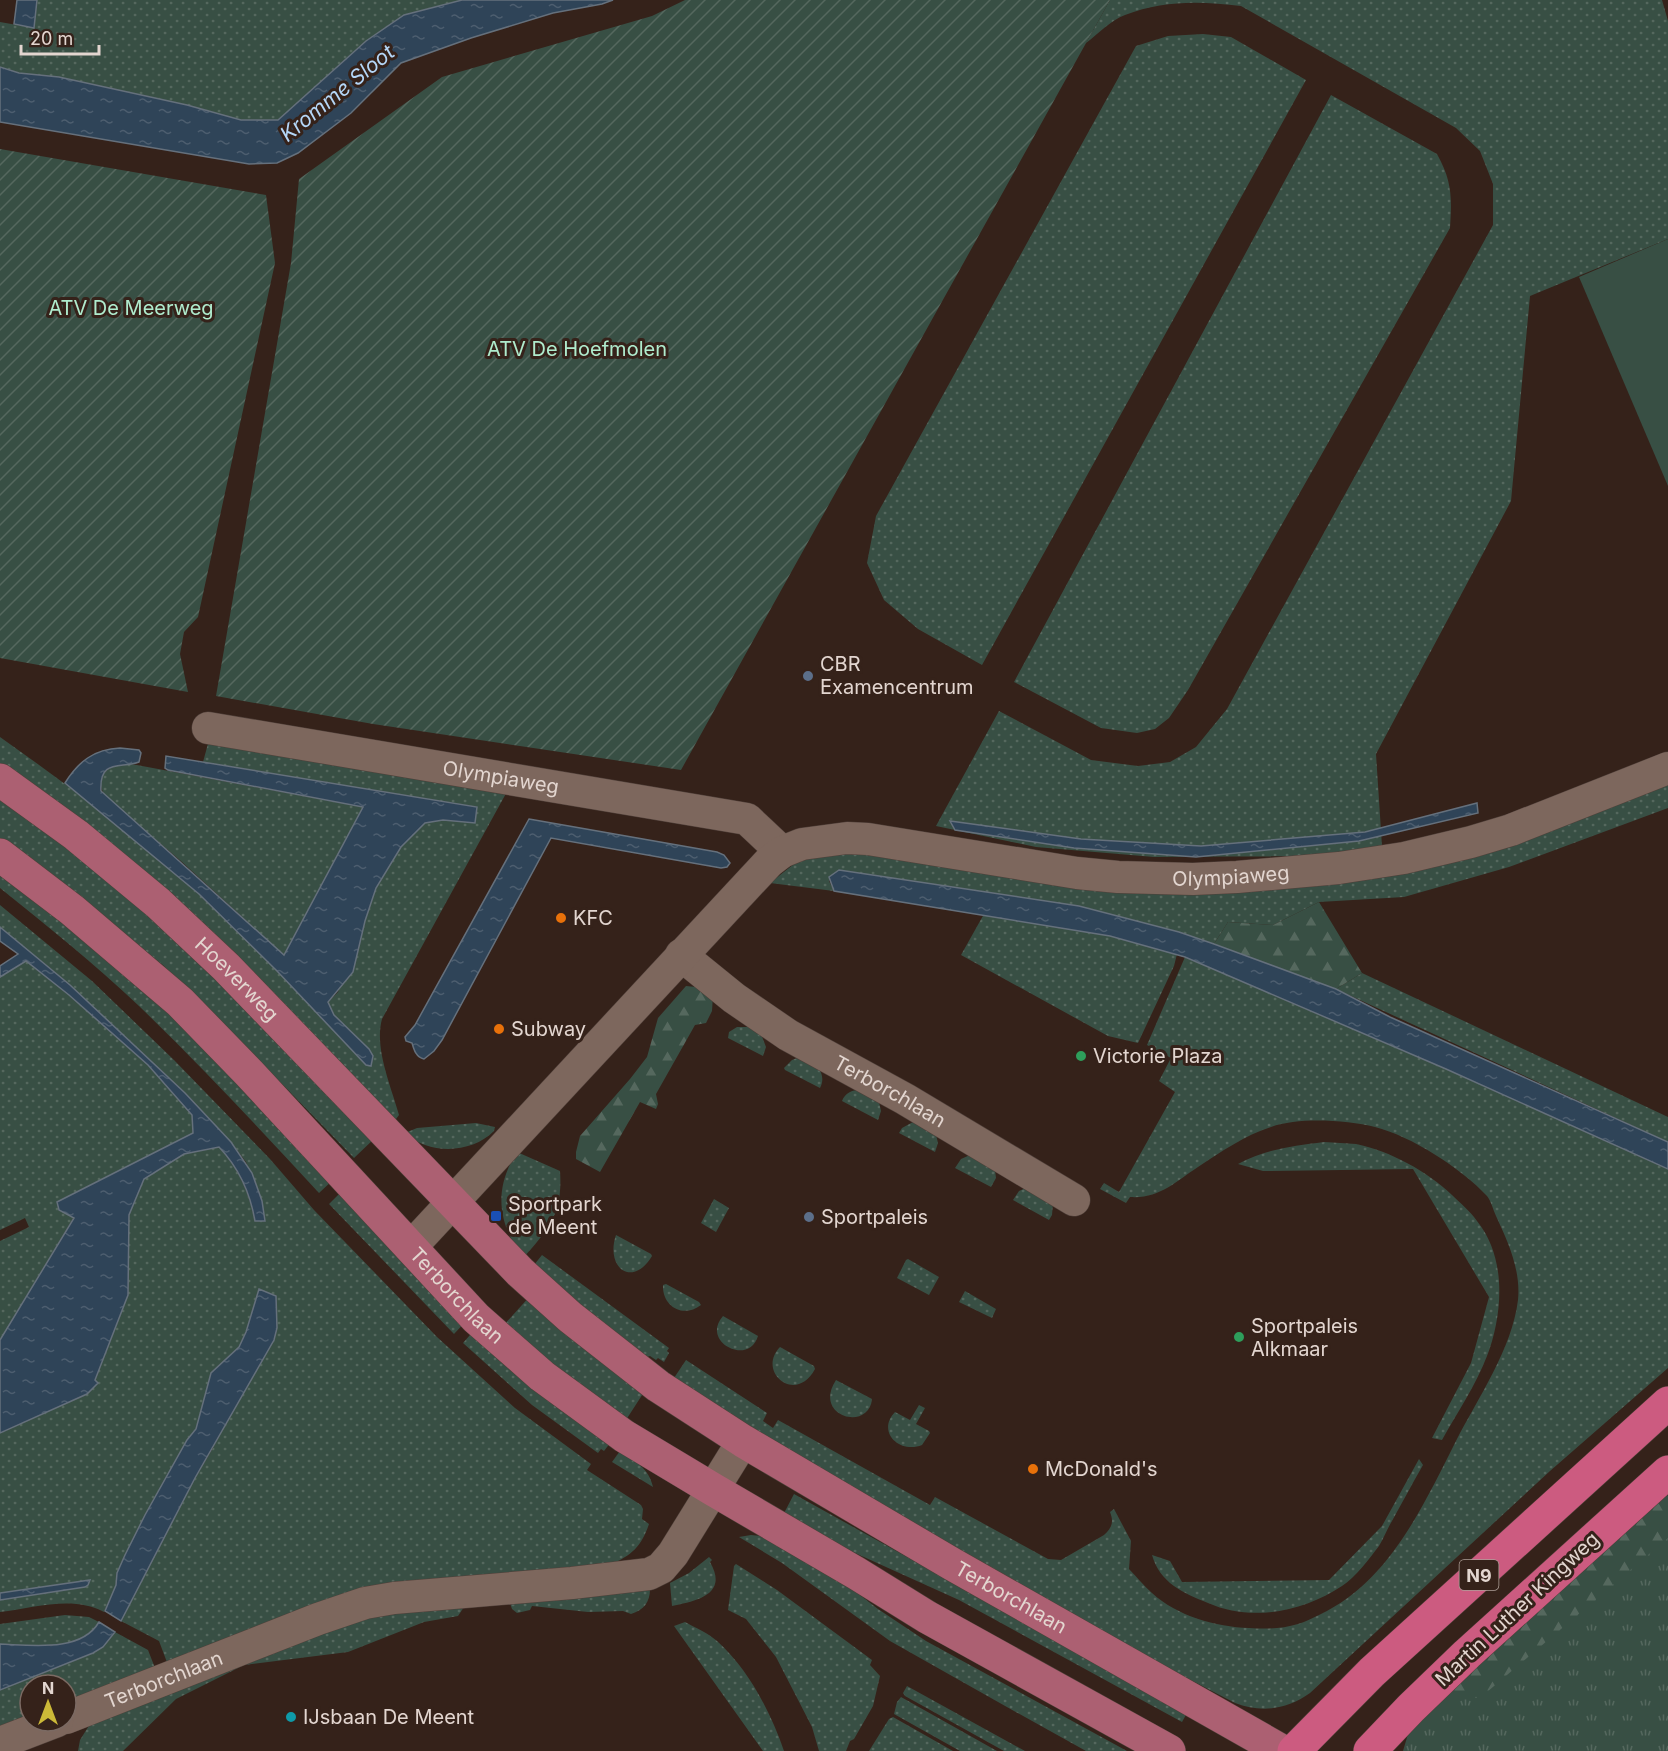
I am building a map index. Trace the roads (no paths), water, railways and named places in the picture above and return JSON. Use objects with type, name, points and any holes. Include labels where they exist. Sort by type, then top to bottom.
[{"type":"highway","name":"N9","points":[[1294,1751],[1372,1672],[1668,1403]]},
{"type":"highway","name":"Martin Luther Kingweg","points":[[1370,1751],[1467,1654],[1668,1472]]},
{"type":"main road","name":"Hoeverweg","points":[[0,780],[76,835],[158,903],[217,959],[452,1203]]},
{"type":"main road","points":[[0,855],[72,910],[180,1002],[411,1247]]},
{"type":"main road","name":"Terborchlaan","points":[[452,1203],[520,1272],[593,1336],[658,1386],[743,1441],[952,1564],[1282,1751]]},
{"type":"main road","name":"Terborchlaan","points":[[411,1247],[476,1318],[542,1376],[624,1436],[927,1617],[1169,1751]]},
{"type":"street","name":"Olympiaweg","points":[[208,728],[747,819],[782,852]]},
{"type":"street","name":"Olympiaweg","points":[[452,1203],[769,862],[782,852],[802,844],[847,838],[868,839],[1118,878],[1193,879],[1299,872],[1394,859],[1471,843],[1511,830],[1668,768]]},
{"type":"street","name":"Terborchlaan","points":[[681,955],[734,998],[788,1035],[895,1094],[1074,1200]]},
{"type":"street","name":"Terborchlaan","points":[[411,1247],[452,1203]]},
{"type":"street","name":"Terborchlaan","points":[[78,1713],[318,1619],[365,1603],[394,1598],[649,1574],[661,1568],[673,1554],[743,1441]]},
{"type":"street","points":[[0,1743],[26,1733]]},
{"type":"water","points":[[17,0],[37,0],[34,28],[14,24]]},
{"type":"water","name":"Kromme Sloot","points":[[462,0],[613,0],[553,13],[471,38],[401,63],[351,113],[298,153],[277,163],[249,164],[0,122],[0,67],[19,73],[59,77],[187,105],[241,120],[278,120],[366,41],[404,15]]},
{"type":"water","points":[[120,748],[139,750],[141,753],[139,762],[107,769],[101,781],[101,791],[284,955],[363,807],[168,770],[165,768],[166,756],[477,807],[475,823],[443,820],[425,823],[401,847],[376,888],[365,921],[353,972],[328,1002],[334,1015],[369,1049],[373,1056],[371,1066],[366,1065],[277,971],[199,894],[65,783],[75,769],[88,758],[102,751]]},
{"type":"water","points":[[1477,803],[1478,813],[1359,841],[1196,857],[1074,848],[955,830],[950,821],[1081,839],[1201,846],[1365,832]]},
{"type":"water","points":[[529,819],[717,852],[724,855],[730,863],[727,867],[721,868],[551,838],[442,1040],[434,1051],[424,1059],[421,1058],[412,1043],[406,1041],[405,1037],[415,1025]]},
{"type":"water","points":[[839,870],[1079,906],[1179,932],[1214,944],[1336,989],[1390,1017],[1668,1142],[1668,1169],[1446,1069],[1185,957],[1110,936],[834,891],[829,877]]},
{"type":"water","points":[[0,927],[70,985],[185,1093],[231,1142],[252,1173],[262,1201],[265,1221],[255,1221],[243,1181],[219,1147],[184,1154],[144,1179],[129,1215],[128,1295],[95,1380],[98,1383],[87,1394],[0,1433],[0,1340],[74,1218],[59,1210],[57,1202],[193,1133],[192,1115],[148,1065],[69,995],[26,961],[0,977],[0,966],[18,954],[0,941]]},
{"type":"water","points":[[259,1289],[276,1296],[277,1328],[274,1340],[195,1478],[121,1621],[105,1611],[116,1585],[117,1573],[145,1515],[187,1440],[196,1429],[211,1373],[239,1347]]},
{"type":"water","points":[[90,1580],[85,1587],[0,1600],[0,1593]]},
{"type":"water","points":[[99,1622],[115,1632],[103,1647],[93,1653],[43,1673],[18,1673],[18,1683],[0,1690],[0,1644],[54,1645],[80,1639],[91,1632]]},
{"type":"place","name":"CBR Examencentrum","points":[[808,676]]},
{"type":"place","name":"KFC","points":[[561,918]]},
{"type":"place","name":"Subway","points":[[499,1029]]},
{"type":"place","name":"Victorie Plaza","points":[[1081,1056]]},
{"type":"place","name":"Sportpark de Meent","points":[[496,1216]]},
{"type":"place","name":"Sportpaleis","points":[[809,1217]]},
{"type":"place","name":"Sportpaleis Alkmaar","points":[[1239,1337]]},
{"type":"place","name":"McDonald's","points":[[1033,1469]]},
{"type":"place","name":"IJsbaan De Meent","points":[[291,1717]]},
{"type":"park label","name":"ATV De Meerweg","points":[[131,308]]},
{"type":"park label","name":"ATV De Hoefmolen","points":[[577,349]]}]
